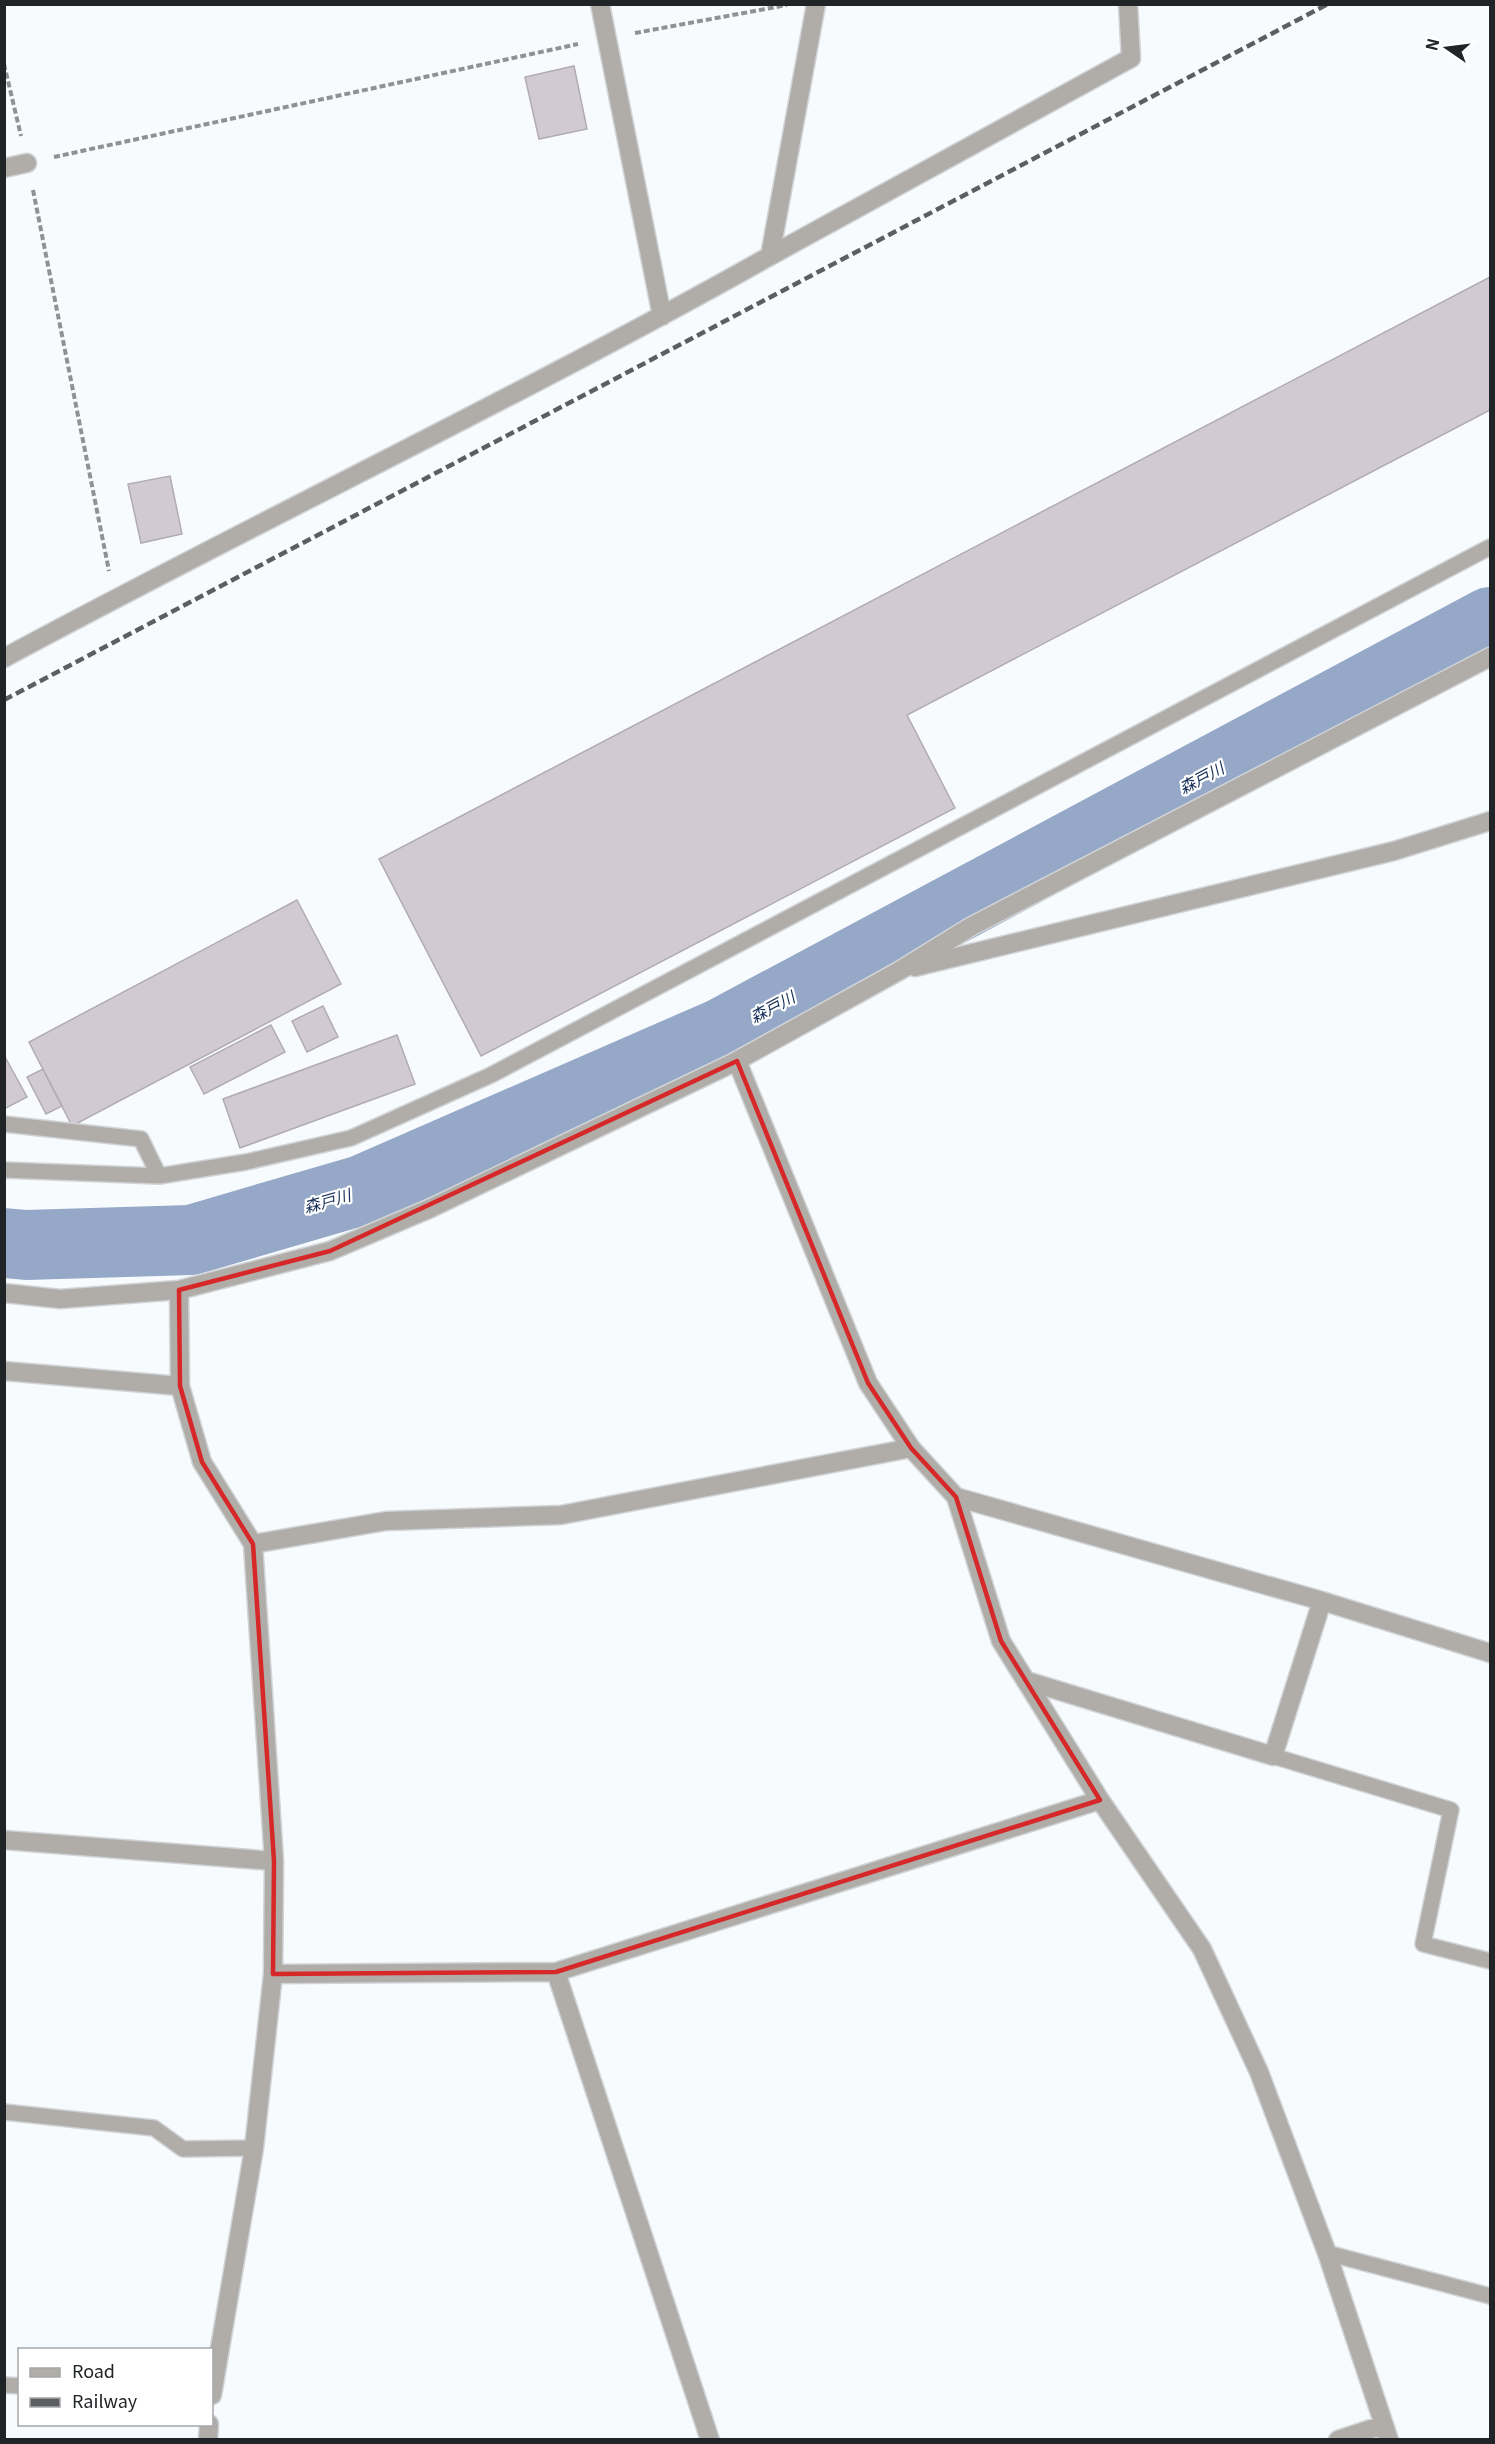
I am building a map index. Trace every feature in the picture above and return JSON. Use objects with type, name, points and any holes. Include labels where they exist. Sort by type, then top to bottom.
[{"type":"street","points":[[600,4],[662,316]]},
{"type":"street","points":[[770,256],[816,4]]},
{"type":"street","points":[[4,657],[662,316],[1131,58],[1128,4]]},
{"type":"street","points":[[4,168],[27,163]]},
{"type":"street","points":[[731,1064],[899,971],[972,926],[1491,657]]},
{"type":"street","points":[[899,971],[1394,851],[1491,821]]},
{"type":"street","points":[[4,1293],[60,1299],[179,1290],[330,1251],[431,1208],[737,1061],[868,1383],[911,1448],[956,1497],[1001,1641],[1100,1800],[1202,1948],[1259,2072],[1328,2253],[1386,2432],[1338,2439]]},
{"type":"street","points":[[179,1290],[180,1386],[202,1462],[253,1544],[274,1861],[273,1974],[254,2148],[213,2389]]},
{"type":"street","points":[[4,1371],[180,1386]]},
{"type":"street","points":[[253,1544],[386,1521],[561,1515],[911,1448]]},
{"type":"street","points":[[956,1497],[1322,1601],[1491,1653]]},
{"type":"street","points":[[1027,1681],[1273,1756],[1322,1601]]},
{"type":"street","points":[[273,1974],[556,1972],[1100,1800]]},
{"type":"street","points":[[4,1840],[274,1861]]},
{"type":"street","points":[[556,1972],[710,2439]]},
{"type":"lane","points":[[4,1170],[159,1176],[246,1162],[351,1138],[491,1075],[1491,547]]},
{"type":"lane","points":[[4,1124],[141,1139],[159,1176]]},
{"type":"lane","points":[[1273,1756],[1450,1810],[1423,1944],[1491,1961]]},
{"type":"lane","points":[[4,2112],[154,2128],[183,2149],[254,2148]]},
{"type":"lane","points":[[1328,2253],[1491,2296]]},
{"type":"path","points":[[27,163],[607,38],[789,4]]},
{"type":"path","points":[[4,64],[27,163],[115,598]]},
{"type":"highlighted area","points":[[737,1061],[868,1383],[911,1448],[956,1497],[1001,1641],[1100,1800],[556,1972],[273,1974],[274,1861],[253,1544],[202,1462],[180,1386],[179,1290],[330,1251]]},
{"type":"building","points":[[574,66],[587,129],[539,139],[525,77]]},
{"type":"building","points":[[1490,277],[1490,410],[907,715],[955,808],[481,1056],[379,859]]},
{"type":"building","points":[[170,476],[182,534],[141,543],[128,484]]},
{"type":"building","points":[[297,900],[341,984],[72,1126],[29,1042]]},
{"type":"building","points":[[323,1006],[338,1037],[307,1052],[292,1021]]},
{"type":"building","points":[[271,1025],[285,1052],[204,1094],[190,1067]]},
{"type":"building","points":[[397,1035],[415,1084],[240,1148],[223,1099]]},
{"type":"building","points":[[4,1055],[27,1097],[4,1109]]},
{"type":"building","points":[[43,1069],[62,1106],[46,1114],[27,1077]]},
{"type":"waterway","name":"森戸川","points":[[4,1243],[26,1245],[191,1240],[362,1190],[722,1033],[1490,622]]},
{"type":"railway","points":[[4,700],[1328,4]]}]
